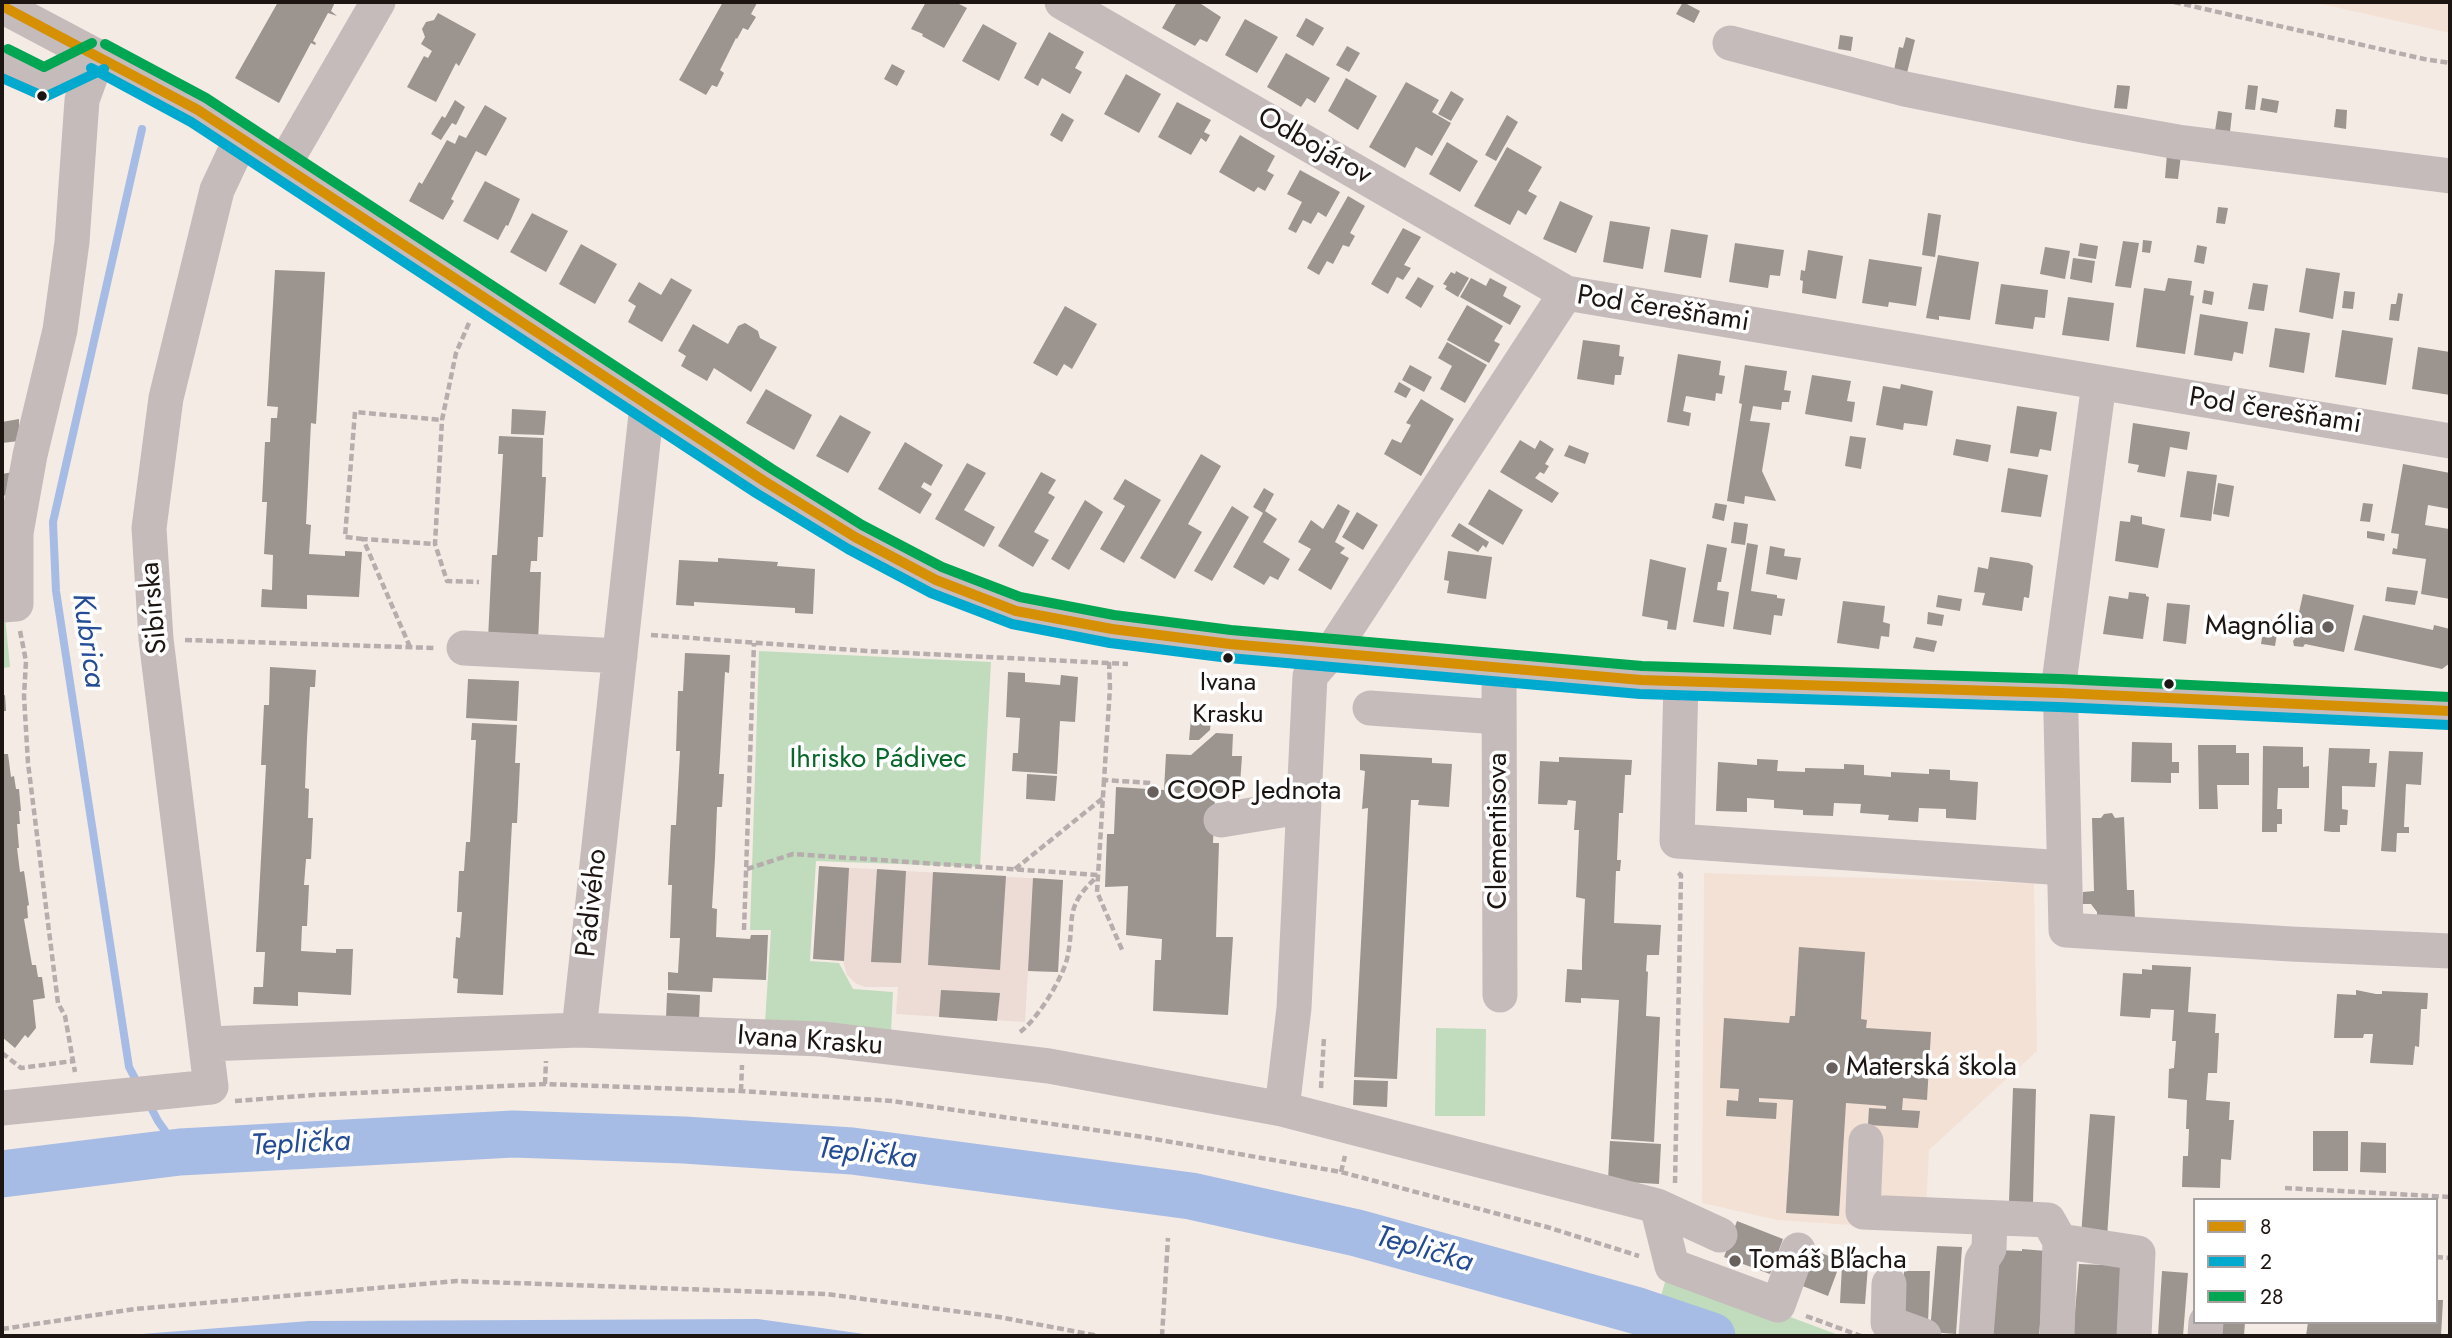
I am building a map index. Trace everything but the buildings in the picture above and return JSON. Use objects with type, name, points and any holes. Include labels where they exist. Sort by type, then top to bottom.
[{"type":"street","points":[[283,166],[378,2]]},
{"type":"street","name":"Odbojárov","points":[[1062,2],[1566,293]]},
{"type":"street","points":[[2,6],[198,110],[647,405],[855,537],[936,580],[1016,611],[1112,629],[1230,644],[1681,681],[2060,693],[2450,711]]},
{"type":"street","points":[[1730,43],[1905,89],[2088,126],[2178,142],[2450,176]]},
{"type":"street","points":[[2,62],[44,83],[98,56]]},
{"type":"street","points":[[9,605],[9,534],[16,457],[60,330],[72,242],[82,100],[98,56]]},
{"type":"street","name":"Sibírska","points":[[218,1094],[206,1044],[156,639],[149,528],[166,398],[217,190],[241,139]]},
{"type":"street","name":"Pod čerešňami","points":[[1332,651],[1566,293],[2450,440]]},
{"type":"street","points":[[2099,383],[2060,675],[2066,930],[2450,951]]},
{"type":"street","name":"Pádivého","points":[[579,1030],[647,405]]},
{"type":"street","points":[[464,648],[621,644]]},
{"type":"street","points":[[1282,1109],[1294,1008],[1310,676],[1332,651]]},
{"type":"street","name":"Clementisova","points":[[1499,667],[1500,995]]},
{"type":"street","points":[[1681,681],[1677,841],[2064,868]]},
{"type":"street","points":[[1370,708],[1498,717]]},
{"type":"street","points":[[1221,820],[1282,810],[1304,797]]},
{"type":"street","points":[[206,1044],[579,1030]]},
{"type":"street","name":"Ivana Krasku","points":[[579,1030],[822,1039],[1049,1066],[1282,1109],[1666,1201],[1720,1235]]},
{"type":"street","points":[[2,1108],[174,1092],[218,1094]]},
{"type":"street","points":[[1866,1141],[1863,1212],[2048,1220],[2060,1241],[2057,1336]]},
{"type":"street","points":[[1666,1201],[1672,1266],[1778,1305],[1798,1250]]},
{"type":"street","points":[[1976,1336],[1982,1260],[1989,1249],[1990,1218]]},
{"type":"street","points":[[2060,1241],[2138,1253],[2134,1336]]},
{"type":"street","points":[[1889,1284],[1888,1323],[1924,1336]]},
{"type":"path","points":[[2174,2],[2450,63]]},
{"type":"path","points":[[472,316],[456,353],[442,420],[435,544],[447,581],[479,582]]},
{"type":"path","points":[[435,544],[345,537],[355,412],[442,420]]},
{"type":"path","points":[[363,538],[410,647]]},
{"type":"path","points":[[9,605],[26,661],[24,709],[58,1003],[65,1016],[73,1061],[91,1100]]},
{"type":"path","points":[[156,639],[464,648]]},
{"type":"path","points":[[621,644],[754,643],[1134,664]]},
{"type":"path","points":[[744,930],[754,643]]},
{"type":"path","points":[[1109,663],[1112,696],[1097,892],[1123,952]]},
{"type":"path","points":[[1104,780],[1152,783]]},
{"type":"path","points":[[1014,869],[1103,798]]},
{"type":"path","points":[[1666,1201],[1681,875],[1675,871],[1677,841]]},
{"type":"path","points":[[747,869],[793,854],[1098,875]]},
{"type":"path","points":[[1016,1033],[1030,1022],[1058,981],[1066,962],[1074,903],[1084,888],[1098,875]]},
{"type":"path","points":[[2,1053],[21,1068],[73,1061]]},
{"type":"path","points":[[545,1084],[547,1054]]},
{"type":"path","points":[[218,1094],[314,1095],[545,1084],[741,1091],[892,1101],[1143,1137],[1341,1172],[1547,1227],[1672,1266]]},
{"type":"path","points":[[2285,1188],[2450,1197]]},
{"type":"path","points":[[1161,1336],[1168,1238]]},
{"type":"path","points":[[2,1329],[135,1308],[457,1281],[826,1294],[999,1317],[1099,1336]]},
{"type":"path","points":[[1778,1305],[1861,1336]]},
{"type":"shaded area","points":[[2313,2],[2450,2],[2450,33]]},
{"type":"shaded area","points":[[819,866],[1063,880],[1058,972],[1028,971],[1025,1022],[896,1014],[898,987],[865,987],[855,983],[847,975],[843,961],[813,959]]},
{"type":"shaded area","points":[[1704,873],[2034,883],[2037,1051],[1929,1150],[1925,1230],[1777,1220],[1702,1203]]},
{"type":"green space","points":[[2,616],[5,616],[10,667],[2,668]]},
{"type":"green space","name":"Ihrisko Pádivec","points":[[759,651],[991,662],[980,867],[816,861],[810,961],[839,963],[853,989],[893,992],[891,1032],[765,1022],[771,930],[750,930]]},
{"type":"green space","points":[[1436,1028],[1486,1029],[1485,1116],[1435,1116]]},
{"type":"green space","points":[[1668,1271],[1841,1336],[1650,1336]]},
{"type":"water","points":[[758,1319],[878,1336],[116,1336],[309,1321]]},
{"type":"waterway","name":"Kubrica","points":[[138,1084],[129,1067],[56,591],[53,522],[142,129]]},
{"type":"waterway","name":"Kubrica","points":[[148,1102],[180,1152]]},
{"type":"waterway","name":"Teplička","points":[[2,1174],[180,1152],[513,1134],[684,1140],[852,1151],[1191,1196],[1357,1233],[1638,1311],[1712,1336]]},
{"type":"transit line","name":"8","points":[[2,6],[198,110],[764,481],[855,537],[936,580],[1016,611],[1112,629],[1230,644],[1641,680],[2060,693],[2450,711]]},
{"type":"transit line","name":"28","points":[[8,49],[44,67],[92,43]]},
{"type":"transit line","name":"28","points":[[105,44],[206,98],[772,469],[862,525],[942,567],[1020,597],[1114,615],[1231,630],[1642,666],[2060,679],[2450,697]]},
{"type":"transit line","name":"2","points":[[91,68],[191,122],[756,493],[848,549],[931,593],[1012,624],[1110,643],[1229,658],[1640,694],[2059,707],[2449,725]]},
{"type":"transit line","name":"2","points":[[2,78],[45,97],[104,69]]},
{"type":"place","name":"Magnólia","points":[[2328,627]]},
{"type":"place","name":"Ivana Krasku","points":[[1228,658]]},
{"type":"place","name":"COOP Jednota","points":[[1153,792]]},
{"type":"place","name":"Materská škola","points":[[1832,1068]]},
{"type":"place","name":"Tomáš Bľacha","points":[[1735,1261]]}]
